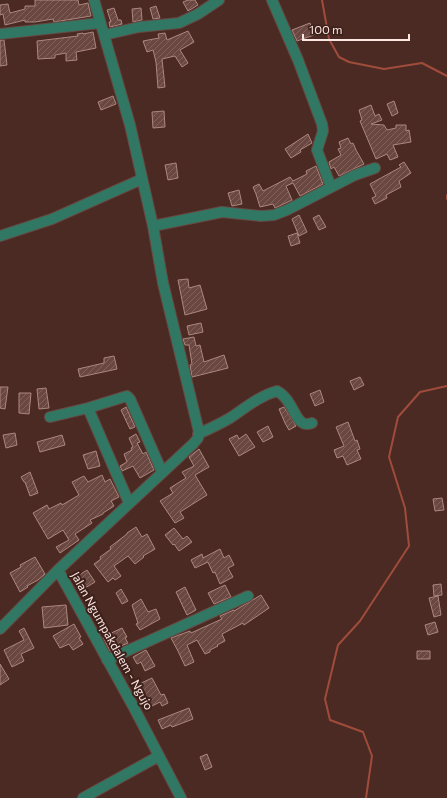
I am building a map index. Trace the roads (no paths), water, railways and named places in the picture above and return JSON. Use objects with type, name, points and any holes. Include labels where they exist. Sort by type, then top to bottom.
[{"type":"street","points":[[58,570],[193,444],[198,438],[199,432],[163,283],[153,226],[130,125],[94,0]]},
{"type":"street","points":[[104,35],[139,27],[179,23],[198,14],[219,0]]},
{"type":"street","points":[[272,0],[298,60],[322,124],[323,131],[317,150],[332,186]]},
{"type":"street","points":[[0,34],[100,23]]},
{"type":"street","points":[[153,226],[222,212],[261,216],[274,215],[287,210],[354,175],[375,168]]},
{"type":"street","points":[[0,236],[52,219],[142,179]]},
{"type":"street","points":[[198,434],[228,419],[248,405],[268,394],[277,391],[286,398],[301,422],[305,424],[312,423]]},
{"type":"street","points":[[50,417],[88,408],[127,396],[130,399],[162,472]]},
{"type":"street","points":[[88,408],[129,503]]},
{"type":"street","name":"Jalan Ngumpakdalem - Ngujo","points":[[0,629],[58,570],[181,798]]},
{"type":"street","points":[[107,660],[248,596]]},
{"type":"street","points":[[83,798],[159,756]]},
{"type":"waterway","points":[[322,0],[329,39],[339,57],[349,62],[384,69],[422,63],[447,76]]},
{"type":"waterway","points":[[366,798],[372,756],[363,732],[330,720],[325,699],[338,645],[360,621],[409,546],[405,508],[389,457],[398,417],[420,392],[447,386]]}]
